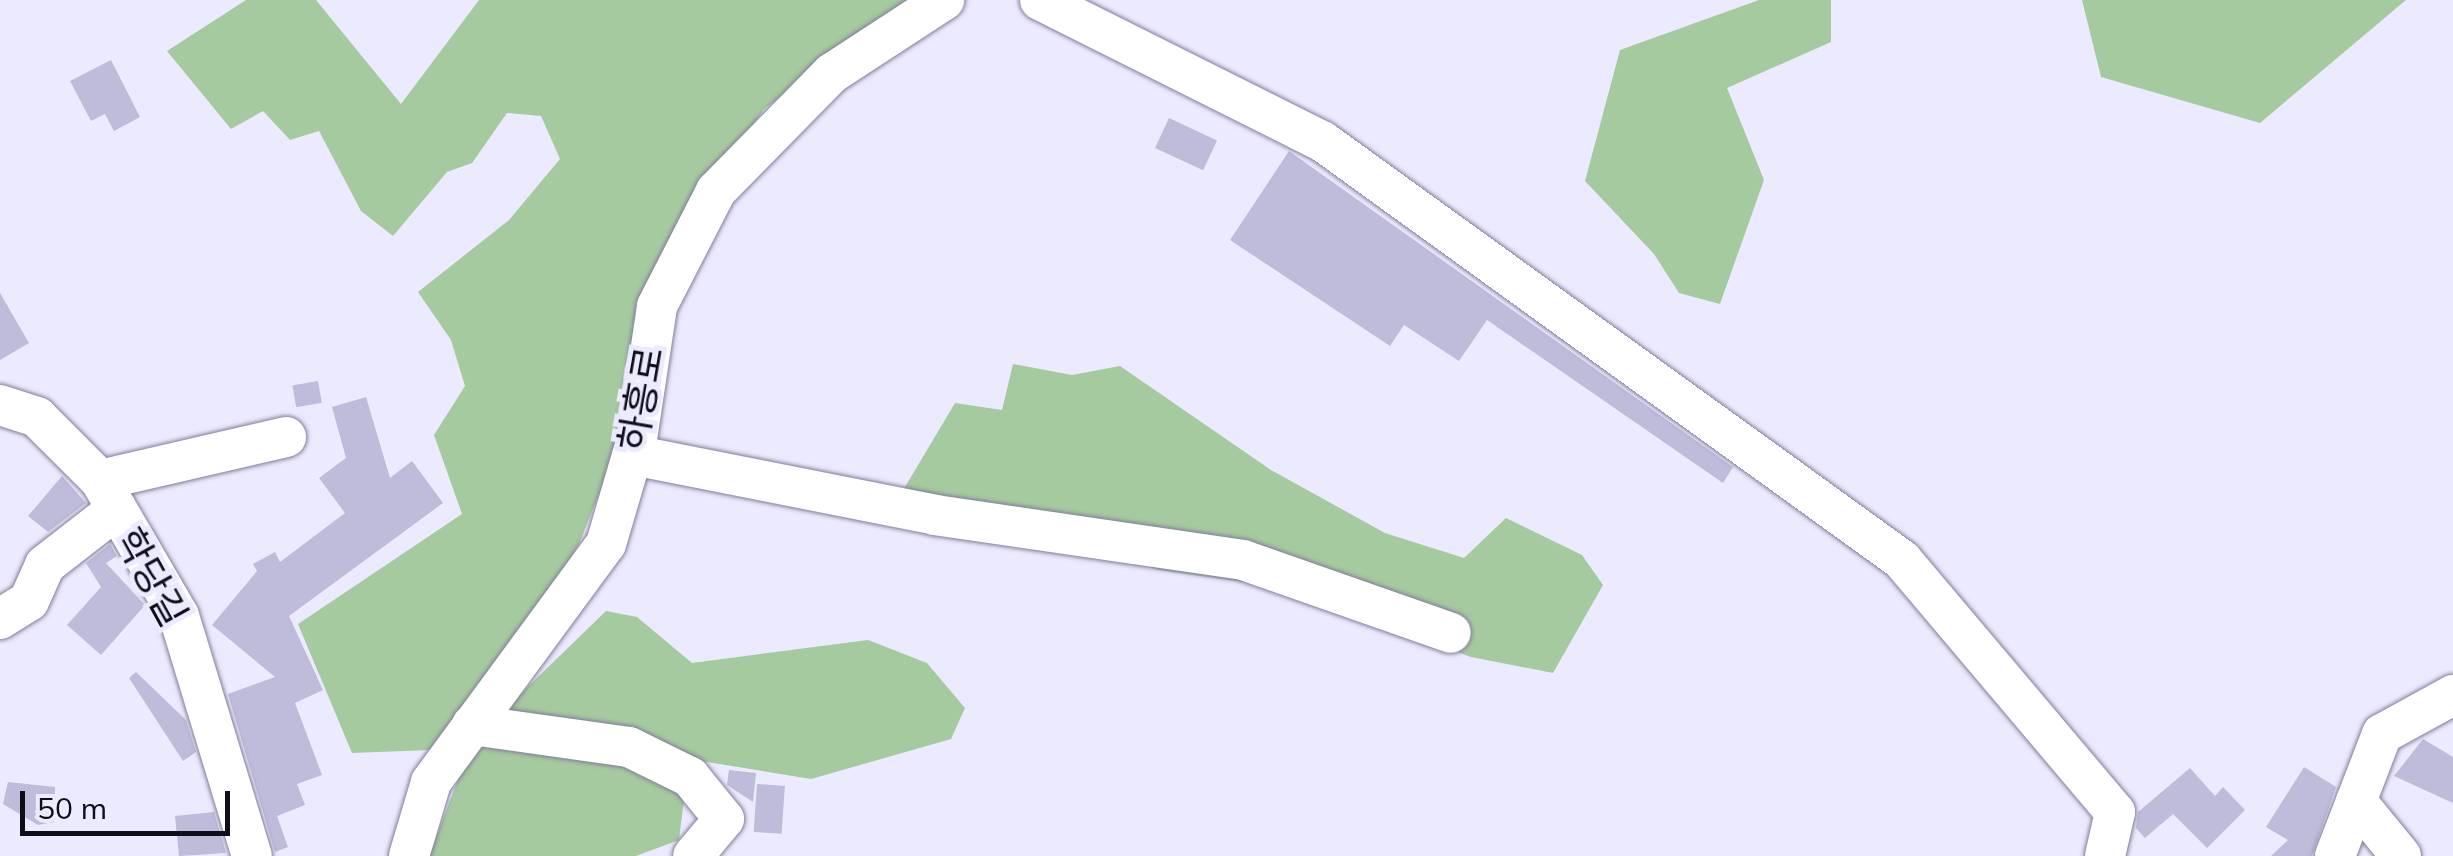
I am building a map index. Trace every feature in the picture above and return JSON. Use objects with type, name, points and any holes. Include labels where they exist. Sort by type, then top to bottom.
[{"type":"street","name":"하흥로","points":[[409,856],[431,782],[606,544],[633,455],[657,306],[716,192],[832,73],[944,0]]},
{"type":"street","points":[[1040,0],[1322,141],[1902,560],[2116,812],[2105,856]]},
{"type":"street","name":"학당길","points":[[0,405],[36,417],[107,496],[179,616],[252,856]]},
{"type":"street","points":[[0,619],[29,601],[45,565],[107,496],[286,437]]},
{"type":"street","points":[[633,455],[935,515],[1243,560],[1451,633]]},
{"type":"street","points":[[2335,856],[2382,734],[2453,694]]},
{"type":"street","points":[[472,724],[630,747],[690,777],[724,819],[693,856]]},
{"type":"street","points":[[2356,801],[2400,856]]},
{"type":"green space","points":[[246,0],[316,0],[401,104],[479,0],[930,0],[895,13],[764,109],[661,264],[624,369],[617,449],[579,544],[534,618],[430,750],[352,753],[298,624],[462,514],[434,435],[465,386],[451,340],[418,292],[509,220],[560,159],[541,116],[507,113],[472,163],[447,172],[393,236],[361,211],[319,131],[290,140],[263,111],[231,129],[167,51]]},
{"type":"green space","points":[[1759,0],[1831,0],[1831,42],[1727,88],[1764,180],[1720,304],[1679,293],[1654,254],[1585,181],[1620,50]]},
{"type":"green space","points":[[2082,0],[2406,0],[2260,123],[2101,77]]},
{"type":"green space","points":[[1013,364],[1072,375],[1120,366],[1271,470],[1385,533],[1464,558],[1506,518],[1582,555],[1603,585],[1553,673],[1471,657],[1277,587],[1159,570],[902,492],[955,403],[1002,410]]},
{"type":"green space","points":[[606,611],[637,617],[692,663],[868,640],[927,663],[965,708],[951,739],[811,779],[689,759],[679,840],[636,856],[429,856],[473,740]]},
{"type":"building","points":[[111,60],[140,117],[114,131],[105,114],[91,121],[70,81]]},
{"type":"building","points":[[1169,118],[1217,140],[1203,170],[1155,148]]},
{"type":"building","points":[[1289,151],[1733,467],[1723,483],[1487,320],[1459,361],[1404,325],[1390,346],[1230,240]]},
{"type":"building","points":[[0,293],[29,343],[0,360]]},
{"type":"building","points":[[318,381],[322,403],[296,407],[292,386]]},
{"type":"building","points":[[366,397],[390,478],[412,461],[443,503],[289,616],[323,690],[295,703],[322,775],[297,784],[305,805],[277,816],[288,847],[275,852],[228,694],[275,677],[212,625],[257,571],[253,564],[275,552],[280,562],[345,513],[319,478],[346,458],[332,407]]},
{"type":"building","points":[[62,476],[86,503],[48,532],[28,516]]},
{"type":"building","points":[[110,544],[117,556],[106,563],[145,605],[101,655],[67,625],[101,587],[86,563]]},
{"type":"building","points":[[136,672],[186,720],[196,752],[183,761],[129,678]]},
{"type":"building","points":[[2423,739],[2453,757],[2453,803],[2394,776]]},
{"type":"building","points":[[2304,767],[2336,787],[2312,856],[2271,856],[2288,840],[2266,827]]},
{"type":"building","points":[[2190,768],[2215,796],[2223,787],[2245,810],[2207,848],[2173,814],[2145,838],[2136,828],[2138,812]]},
{"type":"building","points":[[729,770],[756,773],[753,802],[727,785]]},
{"type":"building","points":[[8,782],[55,787],[54,822],[38,825],[3,804]]},
{"type":"building","points":[[757,784],[785,786],[782,834],[754,832]]},
{"type":"building","points":[[214,812],[226,853],[179,856],[175,816]]}]
